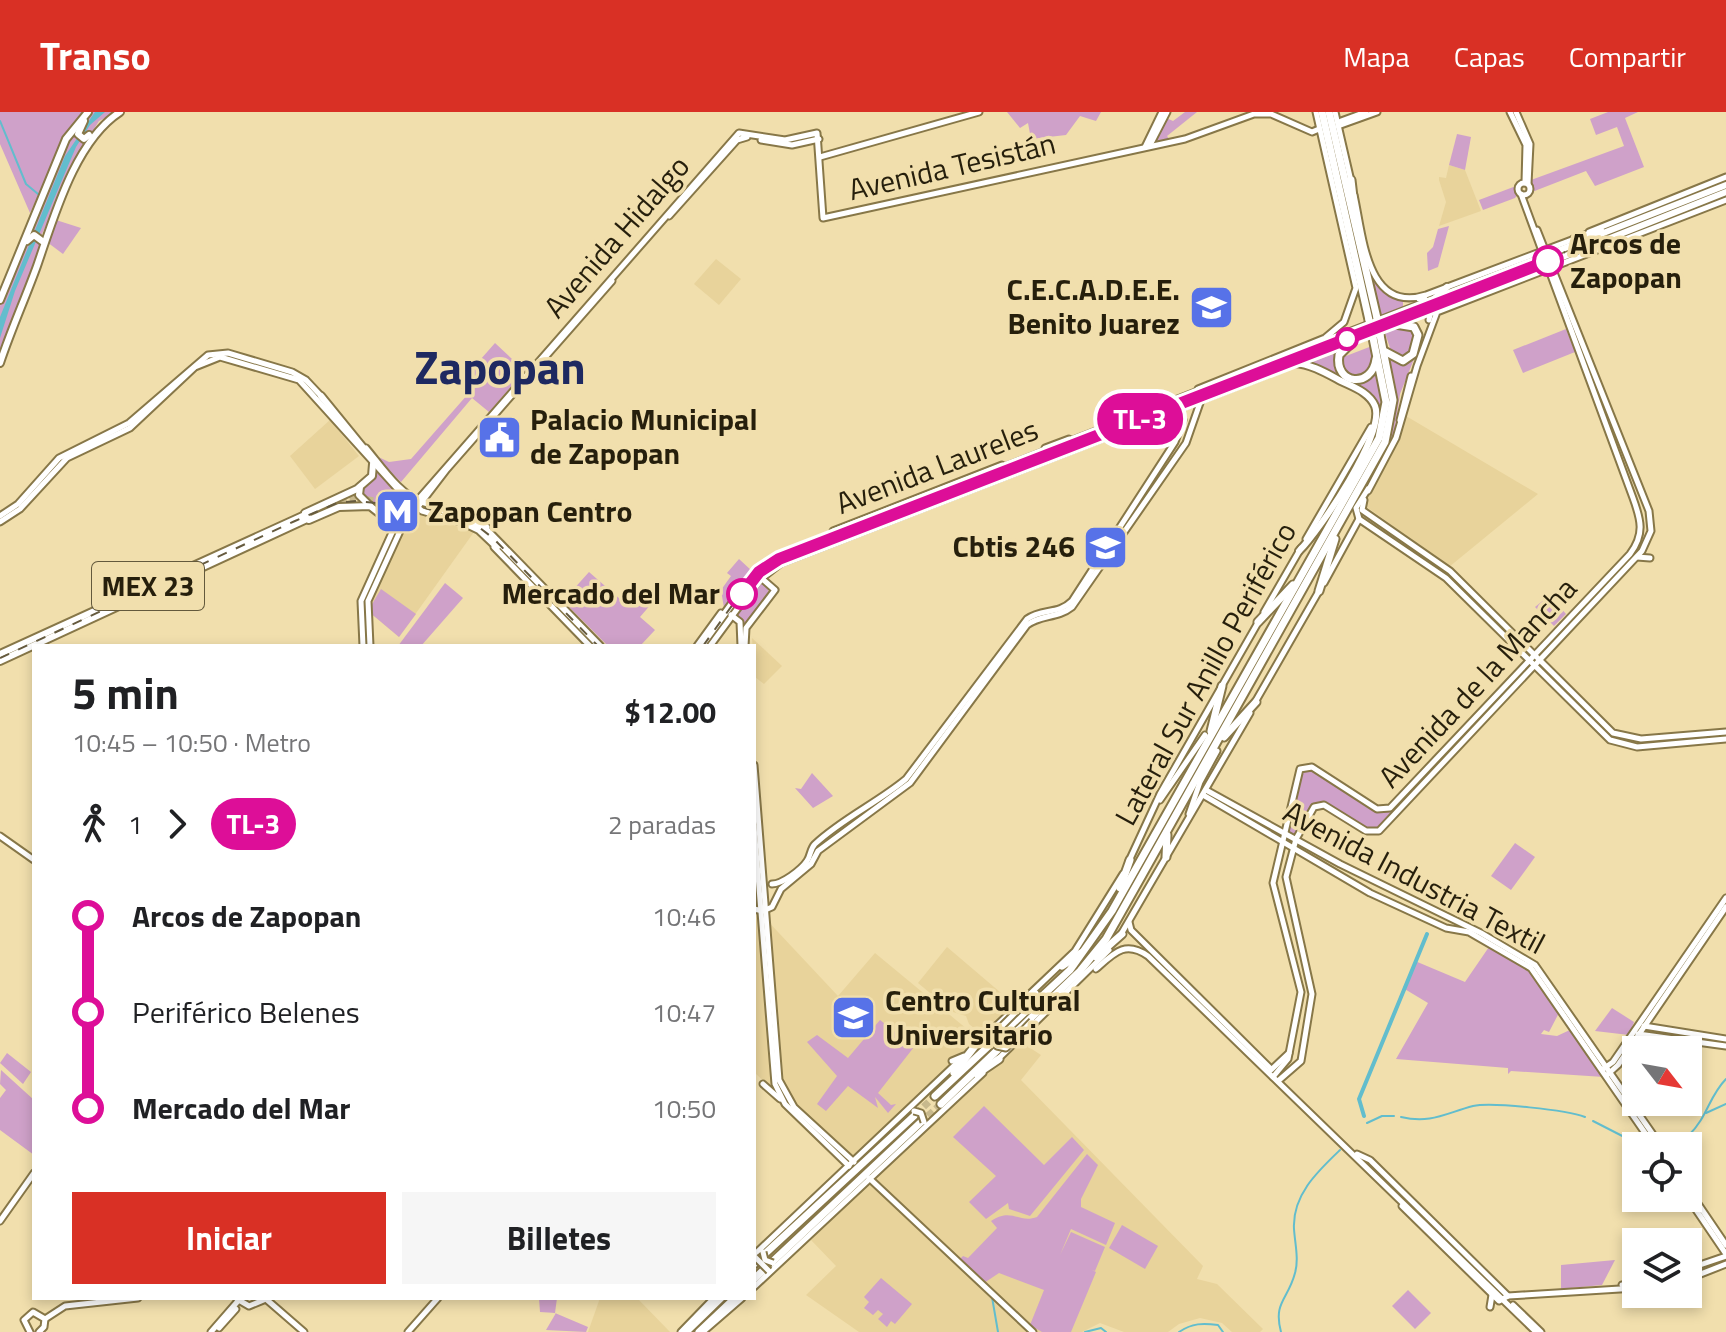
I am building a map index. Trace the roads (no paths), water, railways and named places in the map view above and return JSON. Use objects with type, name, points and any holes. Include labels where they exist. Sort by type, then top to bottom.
[{"type":"highway","points":[[975,1046],[935,1096],[1060,980],[1090,947],[1378,456],[1393,414],[1322,112]]},
{"type":"highway","points":[[1332,112],[1359,239]]},
{"type":"highway","points":[[1351,180],[1371,321]]},
{"type":"highway","points":[[1333,188],[1346,215]]},
{"type":"highway","points":[[1380,352],[1400,361],[1414,351],[1418,338],[1416,329],[1406,323],[1395,324]]},
{"type":"highway","points":[[1354,340],[1342,350],[1338,361],[1348,379],[1358,381],[1370,376],[1380,352]]},
{"type":"highway","points":[[1082,974],[1106,939],[1170,827],[1211,744],[1384,426],[1386,402],[1380,352]]},
{"type":"highway","points":[[1375,478],[1378,456]]},
{"type":"highway","points":[[1319,591],[1350,505]]},
{"type":"highway","points":[[1258,622],[1294,583],[1334,519]]},
{"type":"highway","points":[[1211,744],[1222,686]]},
{"type":"highway","points":[[1211,744],[1256,702]]},
{"type":"highway","points":[[1166,857],[1170,827]]},
{"type":"highway","points":[[1112,911],[1130,860]]},
{"type":"highway","points":[[999,1059],[941,1104],[1122,934]]},
{"type":"highway","points":[[1062,966],[1090,947]]},
{"type":"highway","points":[[835,1210],[918,1120]]},
{"type":"highway","points":[[756,1257],[918,1120]]},
{"type":"highway","points":[[756,1277],[896,1145]]},
{"type":"highway","points":[[684,1332],[719,1300]]},
{"type":"highway","points":[[701,1332],[733,1300]]},
{"type":"main road","points":[[820,157],[979,112]]},
{"type":"main road","points":[[1148,146],[1164,112]]},
{"type":"main road","points":[[1316,112],[1333,188]]},
{"type":"main road","points":[[1332,112],[1338,124],[1372,270],[1385,290],[1432,304],[1607,246],[1716,204],[1724,195]]},
{"type":"main road","points":[[1338,124],[1366,112]]},
{"type":"main road","points":[[1338,124],[1377,112]]},
{"type":"main road","points":[[1513,112],[1530,144],[1527,183],[1530,191],[1523,194]]},
{"type":"main road","points":[[89,113],[78,130],[81,138],[86,138],[101,122],[119,113]]},
{"type":"main road","points":[[0,300],[66,139],[89,113]]},
{"type":"main road","points":[[0,363],[39,260],[44,234],[83,149],[119,113]]},
{"type":"main road","name":"Avenida Tesistán","points":[[820,157],[823,218],[1185,139],[1261,113],[1312,132],[1319,129]]},
{"type":"main road","name":"Avenida Hidalgo","points":[[417,503],[740,133],[785,140],[818,136],[820,157]]},
{"type":"main road","points":[[1432,304],[1574,239],[1726,177]]},
{"type":"main road","points":[[1527,183],[1519,185],[1629,485],[1637,481],[1549,266]]},
{"type":"main road","points":[[1122,934],[1359,519],[1356,508],[1399,429],[1437,312],[1549,266],[1726,185]]},
{"type":"main road","points":[[1699,187],[1706,196]]},
{"type":"main road","name":"Avenida Laureles","points":[[757,574],[779,560],[1181,402],[1325,338],[1341,326],[1350,308],[1355,281],[1333,188]]},
{"type":"main road","points":[[1408,298],[1706,196],[1724,195]]},
{"type":"main road","points":[[1703,208],[1706,196]]},
{"type":"main road","points":[[32,226],[44,234]]},
{"type":"main road","points":[[1574,239],[1617,228]]},
{"type":"main road","points":[[20,254],[29,238],[44,234]]},
{"type":"main road","points":[[1579,251],[1607,246]]},
{"type":"main road","points":[[1501,273],[1528,257]]},
{"type":"main road","points":[[1490,286],[1510,283]]},
{"type":"main road","points":[[1399,429],[1402,399],[1432,304],[1447,287]]},
{"type":"main road","points":[[1457,304],[1466,295]]},
{"type":"main road","name":"Avenida Laureles","points":[[1194,400],[1306,353],[1371,321],[1432,304]]},
{"type":"main road","name":"Avenida Laureles","points":[[705,644],[757,574],[782,551],[1102,426],[1194,400],[1294,363],[1306,353],[1354,340],[1395,324],[1432,304]]},
{"type":"main road","points":[[1325,338],[1343,335]]},
{"type":"main road","points":[[0,519],[18,504],[59,458],[129,423],[208,355],[228,353],[295,373],[321,396],[365,450]]},
{"type":"main road","points":[[1306,353],[1314,367]]},
{"type":"main road","points":[[0,519],[20,509],[67,458],[130,428],[195,367],[220,357],[299,380],[376,467],[422,511],[475,529],[595,644]]},
{"type":"main road","points":[[1294,363],[1314,367],[1371,399],[1377,416],[1373,435],[1346,483],[1299,551]]},
{"type":"main road","points":[[321,396],[376,467]]},
{"type":"main road","points":[[760,910],[775,904],[777,896],[811,864],[818,851],[889,798],[916,768],[1027,619],[1036,614],[1059,611],[1072,601],[1191,435],[1194,400]]},
{"type":"main road","points":[[1130,520],[1173,448],[1183,420],[1181,402]]},
{"type":"main road","name":"Avenida Laureles","points":[[757,574],[1173,411],[1181,402]]},
{"type":"main road","name":"Avenida Laureles","points":[[757,574],[778,556],[1112,425],[1181,402]]},
{"type":"main road","points":[[1173,411],[1183,420]]},
{"type":"main road","points":[[1102,426],[1112,425]]},
{"type":"main road","points":[[310,515],[360,487],[372,476],[376,467]]},
{"type":"main road","name":"Avenida de la Mancha","points":[[1284,833],[1300,769],[1312,767],[1377,809],[1390,808],[1636,557],[1648,541],[1651,518],[1637,481]]},
{"type":"main road","name":"Avenida de la Mancha","points":[[1296,839],[1314,807],[1320,804],[1366,831],[1379,831],[1630,554],[1641,531],[1629,485]]},
{"type":"main road","points":[[360,487],[359,495],[370,506],[395,526],[404,525]]},
{"type":"main road","points":[[1368,489],[1361,509],[1450,571],[1606,737],[1622,745],[1726,732]]},
{"type":"main road","points":[[370,644],[368,601],[417,503]]},
{"type":"main road","points":[[363,644],[361,601],[395,526],[417,503]]},
{"type":"main road","points":[[417,503],[469,515],[484,524],[595,644]]},
{"type":"main road","points":[[310,515],[339,507],[370,506]]},
{"type":"main road","points":[[575,628],[479,530],[443,513],[483,526],[595,644]]},
{"type":"main road","name":"MEX 23","points":[[0,654],[310,515]]},
{"type":"main road","name":"MEX 23","points":[[37,644],[310,515]]},
{"type":"main road","points":[[1359,519],[1446,578],[1534,661]]},
{"type":"main road","points":[[1375,528],[1380,522]]},
{"type":"main road","name":"Lateral Sur Anillo Periférico","points":[[1053,974],[1090,931],[1130,860],[1148,818],[1299,551]]},
{"type":"main road","points":[[1636,557],[1650,558]]},
{"type":"main road","points":[[743,644],[746,628],[774,591],[757,574]]},
{"type":"main road","points":[[728,612],[740,622],[743,644]]},
{"type":"main road","name":"MEX 23","points":[[0,661],[32,646]]},
{"type":"main road","points":[[1705,733],[1715,728]]},
{"type":"main road","points":[[1641,743],[1726,739]]},
{"type":"main road","points":[[1148,818],[1211,744]]},
{"type":"main road","points":[[1185,826],[1211,744]]},
{"type":"main road","name":"Avenida Industria Textil","points":[[1204,792],[1479,934],[1542,972],[1651,1132]]},
{"type":"main road","name":"Avenida Industria Textil","points":[[1204,792],[1282,843],[1370,893],[1446,928],[1479,934]]},
{"type":"main road","points":[[756,797],[762,809]]},
{"type":"main road","points":[[756,797],[758,881],[774,1080],[783,1101]]},
{"type":"main road","points":[[758,881],[779,883],[806,862],[814,845],[863,806],[889,798]]},
{"type":"main road","points":[[1276,1076],[1286,1063],[1301,985],[1273,883],[1284,833]]},
{"type":"main road","points":[[0,836],[32,859]]},
{"type":"main road","points":[[1276,1076],[1301,1061],[1313,987],[1287,883],[1296,839]]},
{"type":"main road","points":[[772,884],[777,896]]},
{"type":"main road","points":[[1643,1024],[1726,898]]},
{"type":"main road","points":[[1608,1070],[1726,907]]},
{"type":"main road","points":[[1129,922],[1131,930],[1204,1008]]},
{"type":"main road","points":[[756,1285],[869,1178],[918,1120],[999,1059],[1070,991],[1082,974],[1118,950],[1135,947],[1152,959],[1276,1076],[1538,1332]]},
{"type":"main road","points":[[1053,974],[995,1033],[993,1041],[997,1046],[1007,1047],[1032,1021],[1070,991]]},
{"type":"main road","points":[[756,1257],[1053,974]]},
{"type":"main road","points":[[1643,1024],[1681,1036]]},
{"type":"main road","points":[[1636,1034],[1668,1036]]},
{"type":"main road","points":[[772,1038],[779,1080],[787,1098],[852,1164]]},
{"type":"main road","points":[[1702,1038],[1726,1039]]},
{"type":"main road","points":[[1702,1041],[1726,1046]]},
{"type":"main road","points":[[952,1061],[965,1056]]},
{"type":"main road","name":"Avenida Industria Textil","points":[[1608,1070],[1622,1095]]},
{"type":"main road","points":[[1276,1076],[1504,1299]]},
{"type":"main road","points":[[763,1084],[852,1164]]},
{"type":"main road","points":[[1635,1116],[1642,1119]]},
{"type":"main road","points":[[898,1119],[918,1120]]},
{"type":"main road","points":[[0,1218],[32,1174]]},
{"type":"main road","points":[[869,1178],[1033,1332]]},
{"type":"main road","points":[[1396,1196],[1406,1210],[1491,1294],[1504,1299],[1622,1287]]},
{"type":"main road","points":[[1702,1210],[1726,1245]]},
{"type":"main road","points":[[1697,1212],[1726,1255],[1702,1264]]},
{"type":"main road","points":[[1442,1241],[1451,1254]]},
{"type":"main road","points":[[768,1242],[763,1252],[765,1260],[773,1263],[785,1258]]},
{"type":"main road","points":[[756,1261],[768,1272]]},
{"type":"main road","points":[[1702,1273],[1726,1264]]},
{"type":"main road","points":[[1490,1307],[1491,1294]]},
{"type":"main road","points":[[1519,1307],[1518,1302],[1523,1295]]},
{"type":"main road","points":[[39,1332],[44,1327],[45,1319],[69,1300]]},
{"type":"main road","points":[[65,1306],[120,1300]]},
{"type":"main road","points":[[214,1332],[239,1301],[254,1306],[265,1300],[301,1332]]},
{"type":"main road","points":[[408,1332],[436,1300]]},
{"type":"main road","points":[[684,1332],[712,1300]]},
{"type":"main road","points":[[701,1332],[740,1300]]},
{"type":"main road","points":[[26,1331],[24,1320],[30,1313],[37,1312],[45,1319]]},
{"type":"water","points":[[95,112],[105,112],[90,125],[76,147],[15,291],[0,338],[0,317],[65,156]]},
{"type":"waterway","points":[[0,121],[26,184],[38,194]]},
{"type":"waterway","points":[[1364,1116],[1359,1099],[1427,934]]},
{"type":"waterway","points":[[1691,1132],[1726,1079]]},
{"type":"waterway","points":[[1706,1113],[1726,1104]]},
{"type":"waterway","points":[[1401,1117],[1438,1117],[1483,1105],[1547,1109],[1585,1117]]},
{"type":"waterway","points":[[1367,1123],[1382,1116],[1394,1116]]},
{"type":"waterway","points":[[1593,1121],[1622,1136]]},
{"type":"waterway","points":[[1281,1332],[1280,1307],[1296,1268],[1294,1217],[1297,1205],[1308,1185],[1340,1150]]},
{"type":"waterway","points":[[992,1297],[998,1332]]},
{"type":"waterway","points":[[1179,1332],[1202,1324],[1218,1325],[1223,1332]]},
{"type":"waterway","points":[[1085,1332],[1101,1328],[1106,1332]]},
{"type":"tunnel","points":[[332,503],[359,498],[444,511]]},
{"type":"tunnel","points":[[370,505],[414,510]]},
{"type":"tunnel","points":[[916,1114],[935,1096]]},
{"type":"tunnel","points":[[920,1123],[941,1104]]},
{"type":"railway","points":[[704,644],[751,579],[778,557],[1565,252]]},
{"type":"railway","points":[[0,658],[295,521],[337,503],[356,501],[425,508],[470,520],[494,539],[596,644]]},
{"type":"metro line","name":"TL-3","points":[[742,594],[759,572],[779,559],[1548,261]]},
{"type":"place","name":"Arcos de Zapopan","points":[[1548,261]]},
{"type":"place","name":"C.E.C.A.D.E.E. Benito Juarez","points":[[1211,307]]},
{"type":"place","name":"Palacio Municipal de Zapopan","points":[[499,437]]},
{"type":"place","name":"Zapopan Centro","points":[[397,512]]},
{"type":"place","name":"Cbtis 246","points":[[1106,547]]},
{"type":"place","name":"Mercado del Mar","points":[[742,594]]},
{"type":"place","name":"Centro Cultural Universitario","points":[[854,1018]]},
{"type":"district","name":"Zapopan","points":[[500,368]]}]
